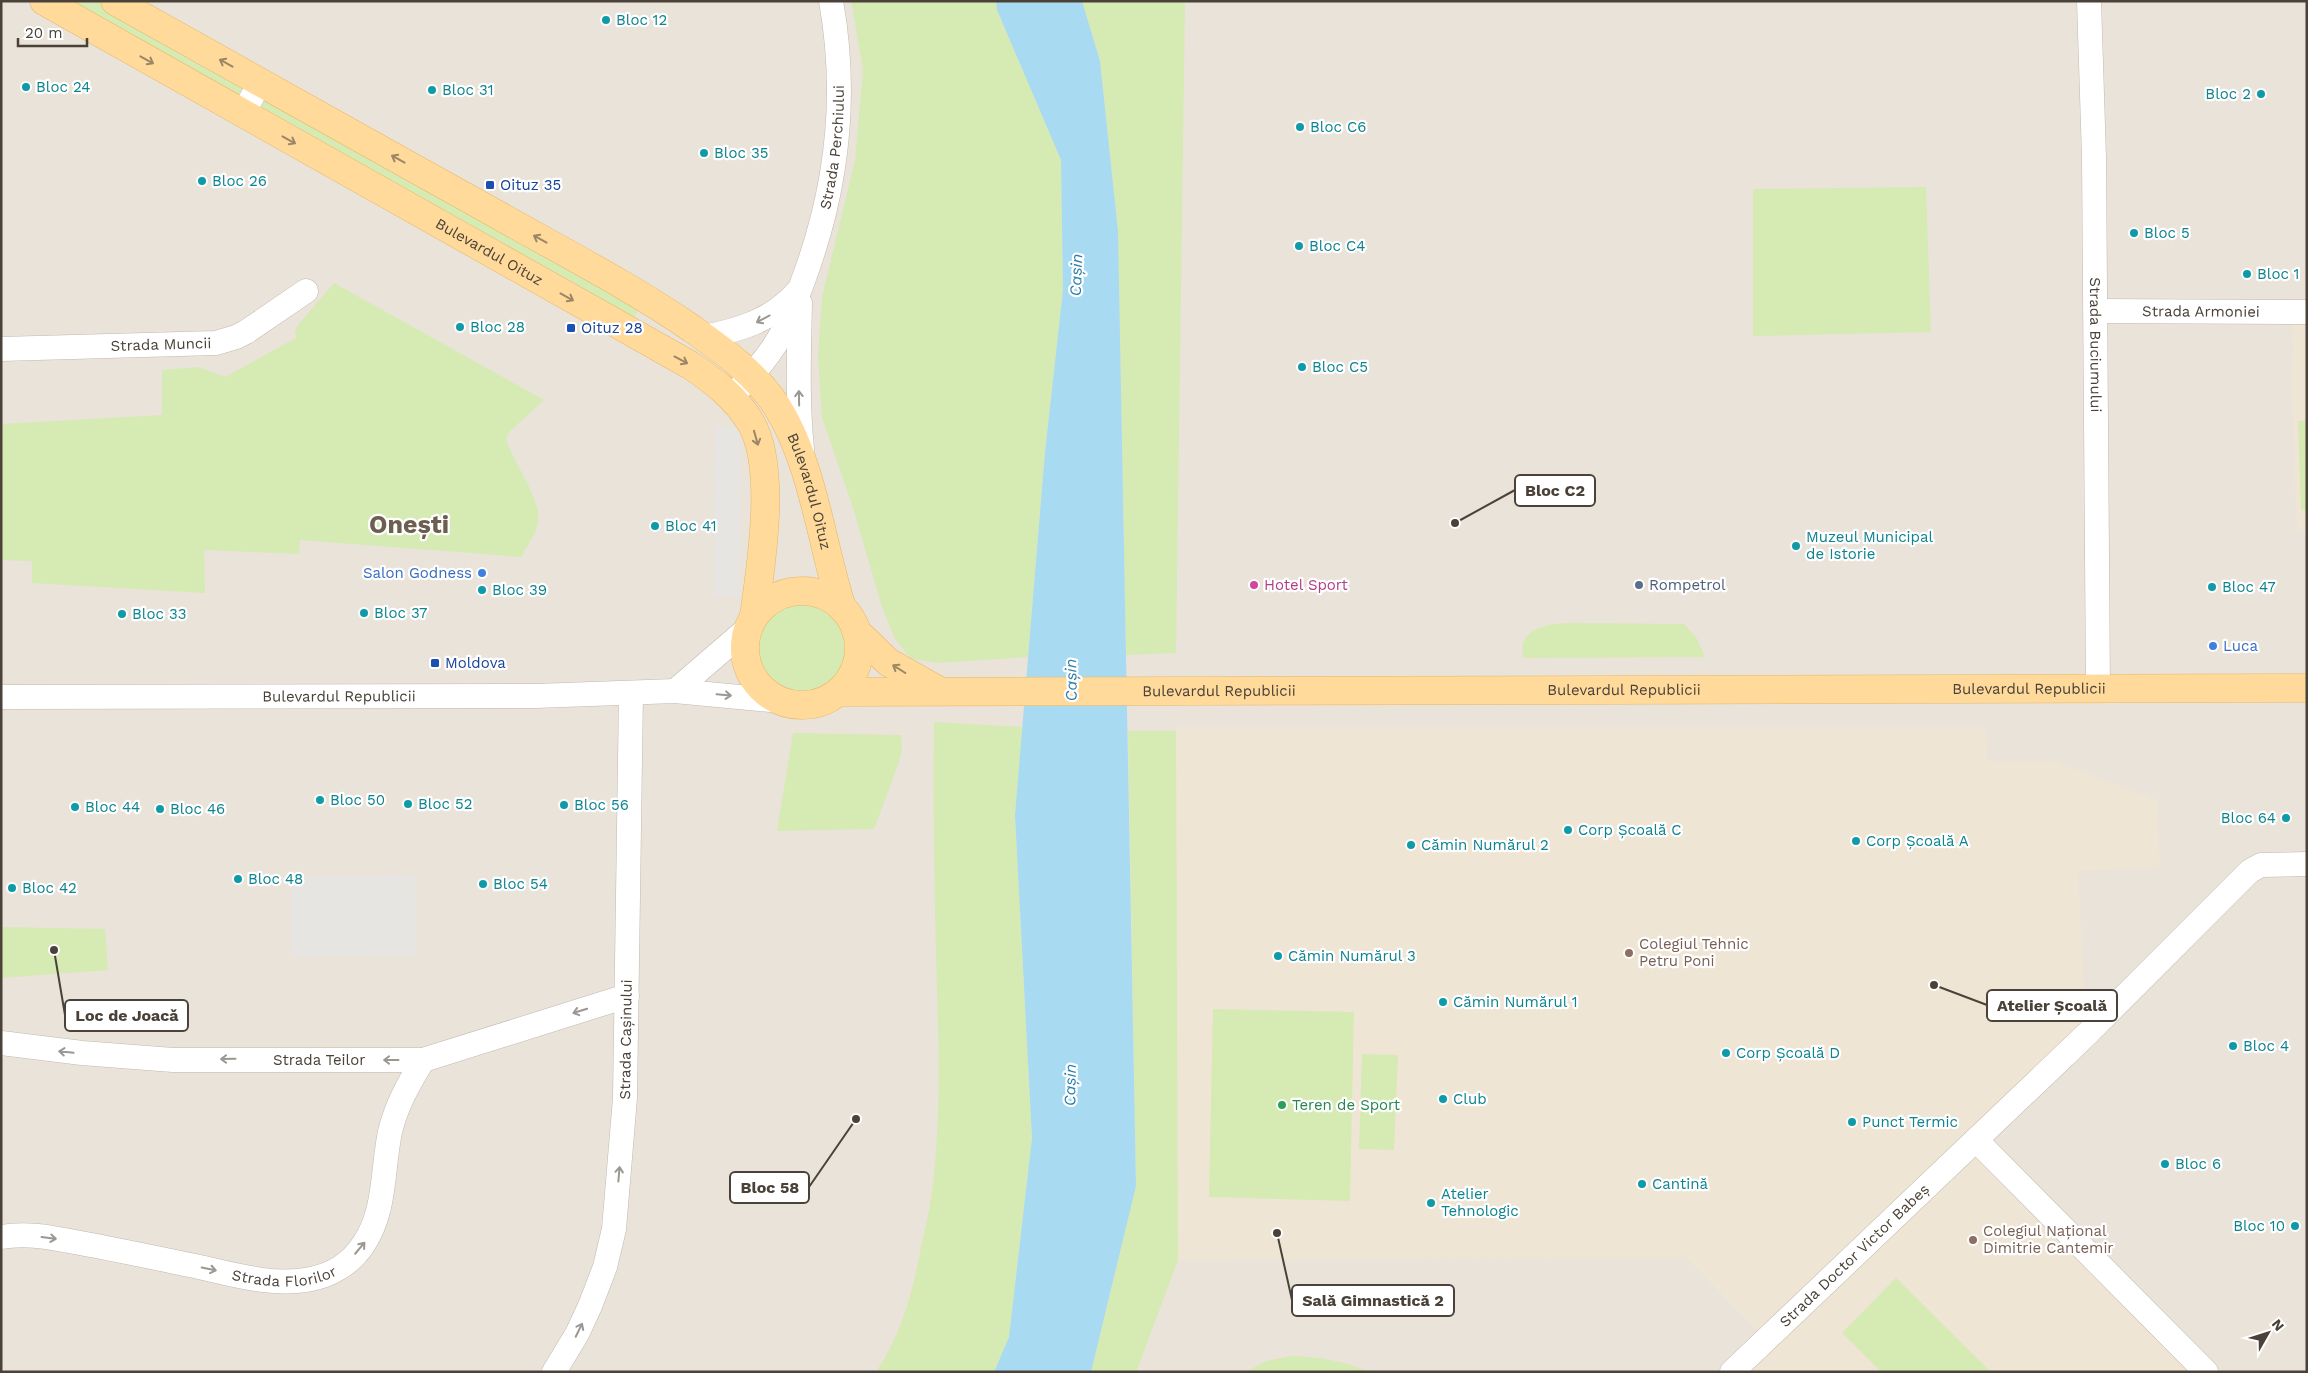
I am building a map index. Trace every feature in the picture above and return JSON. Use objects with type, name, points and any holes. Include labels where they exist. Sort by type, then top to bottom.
[{"type":"main road","name":"Bulevardul Oituz","points":[[44,1],[713,380],[731,397],[752,425],[760,451],[764,479],[764,544],[751,623]]},
{"type":"main road","name":"Bulevardul Oituz","points":[[115,1],[658,306],[704,337],[752,376],[775,404],[804,464],[830,571],[842,608]]},
{"type":"main road","points":[[638,337],[653,332],[660,316],[658,306]]},
{"type":"main road","points":[[803,591],[818,593],[831,598],[842,608],[856,631],[859,644],[854,670],[839,692],[826,700],[796,705],[781,701],[768,694],[757,684],[745,658],[745,643],[751,623],[763,605],[775,597],[789,592],[803,591]]},
{"type":"main road","name":"Bulevardul Republicii","points":[[856,631],[888,662],[942,691]]},
{"type":"main road","name":"Bulevardul Republicii","points":[[839,692],[2307,688]]},
{"type":"street","name":"Strada Perchiului","points":[[731,397],[752,376],[781,335],[821,229],[836,154],[840,88],[831,1]]},
{"type":"street","name":"Strada Buciumului","points":[[2090,1],[2096,311],[2096,650],[2098,688]]},
{"type":"street","points":[[243,114],[260,82]]},
{"type":"street","name":"Strada Perchiului","points":[[704,337],[739,329],[768,317],[787,303],[800,288]]},
{"type":"street","name":"Strada Perchiului","points":[[800,288],[799,418],[804,464]]},
{"type":"street","name":"Strada Muncii","points":[[1,349],[216,343],[246,332],[306,290]]},
{"type":"street","name":"Strada Armoniei","points":[[2096,311],[2307,312]]},
{"type":"street","points":[[676,691],[751,623]]},
{"type":"street","name":"Bulevardul Republicii","points":[[1,697],[527,696],[676,691],[781,701]]},
{"type":"street","name":"Strada Cașinului","points":[[554,1372],[577,1334],[590,1306],[612,1247],[625,1098],[631,693]]},
{"type":"street","name":"Strada Doctor Victor Babeș","points":[[1732,1372],[2086,1035],[2250,871],[2261,865],[2307,864]]},
{"type":"street","name":"Strada Teilor","points":[[1,1043],[74,1052],[173,1060],[423,1060],[627,996]]},
{"type":"street","name":"Strada Florilor","points":[[1,1237],[16,1234],[52,1237],[234,1275],[275,1280],[309,1280],[325,1276],[350,1259],[362,1247],[373,1228],[378,1212],[393,1122],[401,1098],[423,1060]]},
{"type":"street","points":[[1976,1140],[2206,1372]]},
{"type":"shaded area","points":[[1,1],[2307,1],[2307,1372],[1,1372]]},
{"type":"shaded area","points":[[2293,312],[2307,312],[2307,531],[2297,531],[2292,401]]},
{"type":"shaded area","points":[[715,426],[740,429],[739,597],[714,596]]},
{"type":"shaded area","name":"Colegiul Tehnic Petru Poni","points":[[1176,727],[1986,727],[1987,761],[2055,761],[2157,800],[2160,867],[2078,871],[2086,1035],[1976,1140],[2206,1372],[1732,1372],[1765,1339],[1688,1259],[1178,1260]]},
{"type":"shaded area","points":[[415,875],[416,955],[292,956],[291,876]]},
{"type":"green space","points":[[44,1],[115,1],[645,298],[627,331]]},
{"type":"green space","points":[[851,1],[996,1],[997,10],[1061,160],[1063,290],[1045,452],[1028,657],[937,663],[913,659],[908,655],[895,639],[882,607],[853,508],[822,417],[818,356],[822,297],[855,160],[863,70]]},
{"type":"green space","points":[[1082,1],[1185,1],[1176,653],[1126,655],[1118,231],[1100,61]]},
{"type":"green space","points":[[1926,187],[1931,332],[1753,336],[1753,189]]},
{"type":"green space","points":[[334,283],[544,400],[508,433],[506,439],[536,503],[538,513],[535,532],[522,557],[300,540],[299,554],[204,550],[205,593],[32,583],[32,561],[1,560],[1,424],[162,415],[162,370],[199,367],[225,377],[296,338],[295,331],[298,325]]},
{"type":"green space","points":[[2307,420],[2307,510],[2301,510],[2298,421]]},
{"type":"green space","points":[[802,591],[824,596],[842,608],[854,626],[859,648],[854,670],[842,688],[824,700],[802,705],[780,700],[762,688],[750,670],[745,648],[750,626],[762,608],[780,596]]},
{"type":"green space","points":[[1566,623],[1684,624],[1696,637],[1705,657],[1524,658],[1522,648],[1524,641],[1534,630]]},
{"type":"green space","points":[[934,722],[1023,727],[1015,815],[1032,1138],[1009,1337],[994,1372],[876,1372],[893,1341],[911,1293],[929,1210],[937,1142],[939,1078],[934,865]]},
{"type":"green space","points":[[1128,731],[1176,731],[1178,1260],[1136,1372],[1091,1372],[1136,1186]]},
{"type":"green space","points":[[793,733],[901,735],[902,751],[899,762],[874,829],[777,831]]},
{"type":"green space","points":[[1,927],[105,929],[108,970],[1,978]]},
{"type":"green space","name":"Teren de Sport","points":[[1213,1009],[1354,1012],[1350,1201],[1209,1197]]},
{"type":"green space","points":[[1362,1054],[1398,1055],[1394,1150],[1359,1149]]},
{"type":"green space","points":[[1896,1278],[1991,1372],[1881,1372],[1842,1333]]},
{"type":"green space","points":[[1292,1356],[1331,1360],[1369,1372],[1246,1372],[1266,1361]]},
{"type":"water","name":"Cașin","points":[[996,1],[1082,1],[1100,61],[1118,231],[1136,1186],[1091,1372],[994,1372],[1009,1337],[1032,1138],[1015,815],[1045,452],[1063,290],[1061,160],[997,10]]},
{"type":"place","name":"Bloc 12","points":[[606,20]]},
{"type":"place","name":"Bloc 24","points":[[26,87]]},
{"type":"place","name":"Bloc 31","points":[[432,90]]},
{"type":"place","name":"Bloc 2","points":[[2261,94]]},
{"type":"place","name":"Bloc C6","points":[[1300,127]]},
{"type":"place","name":"Bloc 35","points":[[704,153]]},
{"type":"place","name":"Bloc 26","points":[[202,181]]},
{"type":"place","name":"Oituz 35","points":[[490,185]]},
{"type":"place","name":"Bloc 5","points":[[2134,233]]},
{"type":"place","name":"Bloc C4","points":[[1299,246]]},
{"type":"place","name":"Bloc 1","points":[[2247,274]]},
{"type":"place","name":"Bloc 28","points":[[460,327]]},
{"type":"place","name":"Oituz 28","points":[[571,328]]},
{"type":"place","name":"Bloc C5","points":[[1302,367]]},
{"type":"place","name":"Bloc C2","points":[[1455,523]]},
{"type":"place","name":"Bloc 41","points":[[655,526]]},
{"type":"place","name":"Muzeul Municipal de Istorie","points":[[1796,546]]},
{"type":"place","name":"Salon Godness","points":[[482,573]]},
{"type":"place","name":"Hotel Sport","points":[[1254,585]]},
{"type":"place","name":"Rompetrol","points":[[1639,585]]},
{"type":"place","name":"Bloc 47","points":[[2212,587]]},
{"type":"place","name":"Bloc 39","points":[[482,590]]},
{"type":"place","name":"Bloc 37","points":[[364,613]]},
{"type":"place","name":"Bloc 33","points":[[122,614]]},
{"type":"place","name":"Luca","points":[[2213,646]]},
{"type":"place","name":"Moldova","points":[[435,663]]},
{"type":"place","name":"Bloc 50","points":[[320,800]]},
{"type":"place","name":"Bloc 52","points":[[408,804]]},
{"type":"place","name":"Bloc 56","points":[[564,805]]},
{"type":"place","name":"Bloc 44","points":[[75,807]]},
{"type":"place","name":"Bloc 46","points":[[160,809]]},
{"type":"place","name":"Bloc 64","points":[[2286,818]]},
{"type":"place","name":"Corp Școală C","points":[[1568,830]]},
{"type":"place","name":"Corp Școală A","points":[[1856,841]]},
{"type":"place","name":"Cămin Numărul 2","points":[[1411,845]]},
{"type":"place","name":"Bloc 48","points":[[238,879]]},
{"type":"place","name":"Bloc 54","points":[[483,884]]},
{"type":"place","name":"Bloc 42","points":[[12,888]]},
{"type":"place","name":"Loc de Joacǎ","points":[[54,950]]},
{"type":"place","name":"Colegiul Tehnic Petru Poni","points":[[1629,953]]},
{"type":"place","name":"Cămin Numărul 3","points":[[1278,956]]},
{"type":"place","name":"Atelier Școală","points":[[1934,985]]},
{"type":"place","name":"Cămin Numărul 1","points":[[1443,1002]]},
{"type":"place","name":"Bloc 4","points":[[2233,1046]]},
{"type":"place","name":"Corp Școală D","points":[[1726,1053]]},
{"type":"place","name":"Club","points":[[1443,1099]]},
{"type":"place","name":"Teren de Sport","points":[[1282,1105]]},
{"type":"place","name":"Bloc 58","points":[[856,1119]]},
{"type":"place","name":"Punct Termic","points":[[1852,1122]]},
{"type":"place","name":"Bloc 6","points":[[2165,1164]]},
{"type":"place","name":"Cantină","points":[[1642,1184]]},
{"type":"place","name":"Atelier Tehnologic","points":[[1431,1203]]},
{"type":"place","name":"Bloc 10","points":[[2295,1226]]},
{"type":"place","name":"Sală Gimnastică 2","points":[[1277,1233]]},
{"type":"place","name":"Colegiul Național Dimitrie Cantemir","points":[[1973,1240]]},
{"type":"district","name":"Onești","points":[[409,524]]}]
